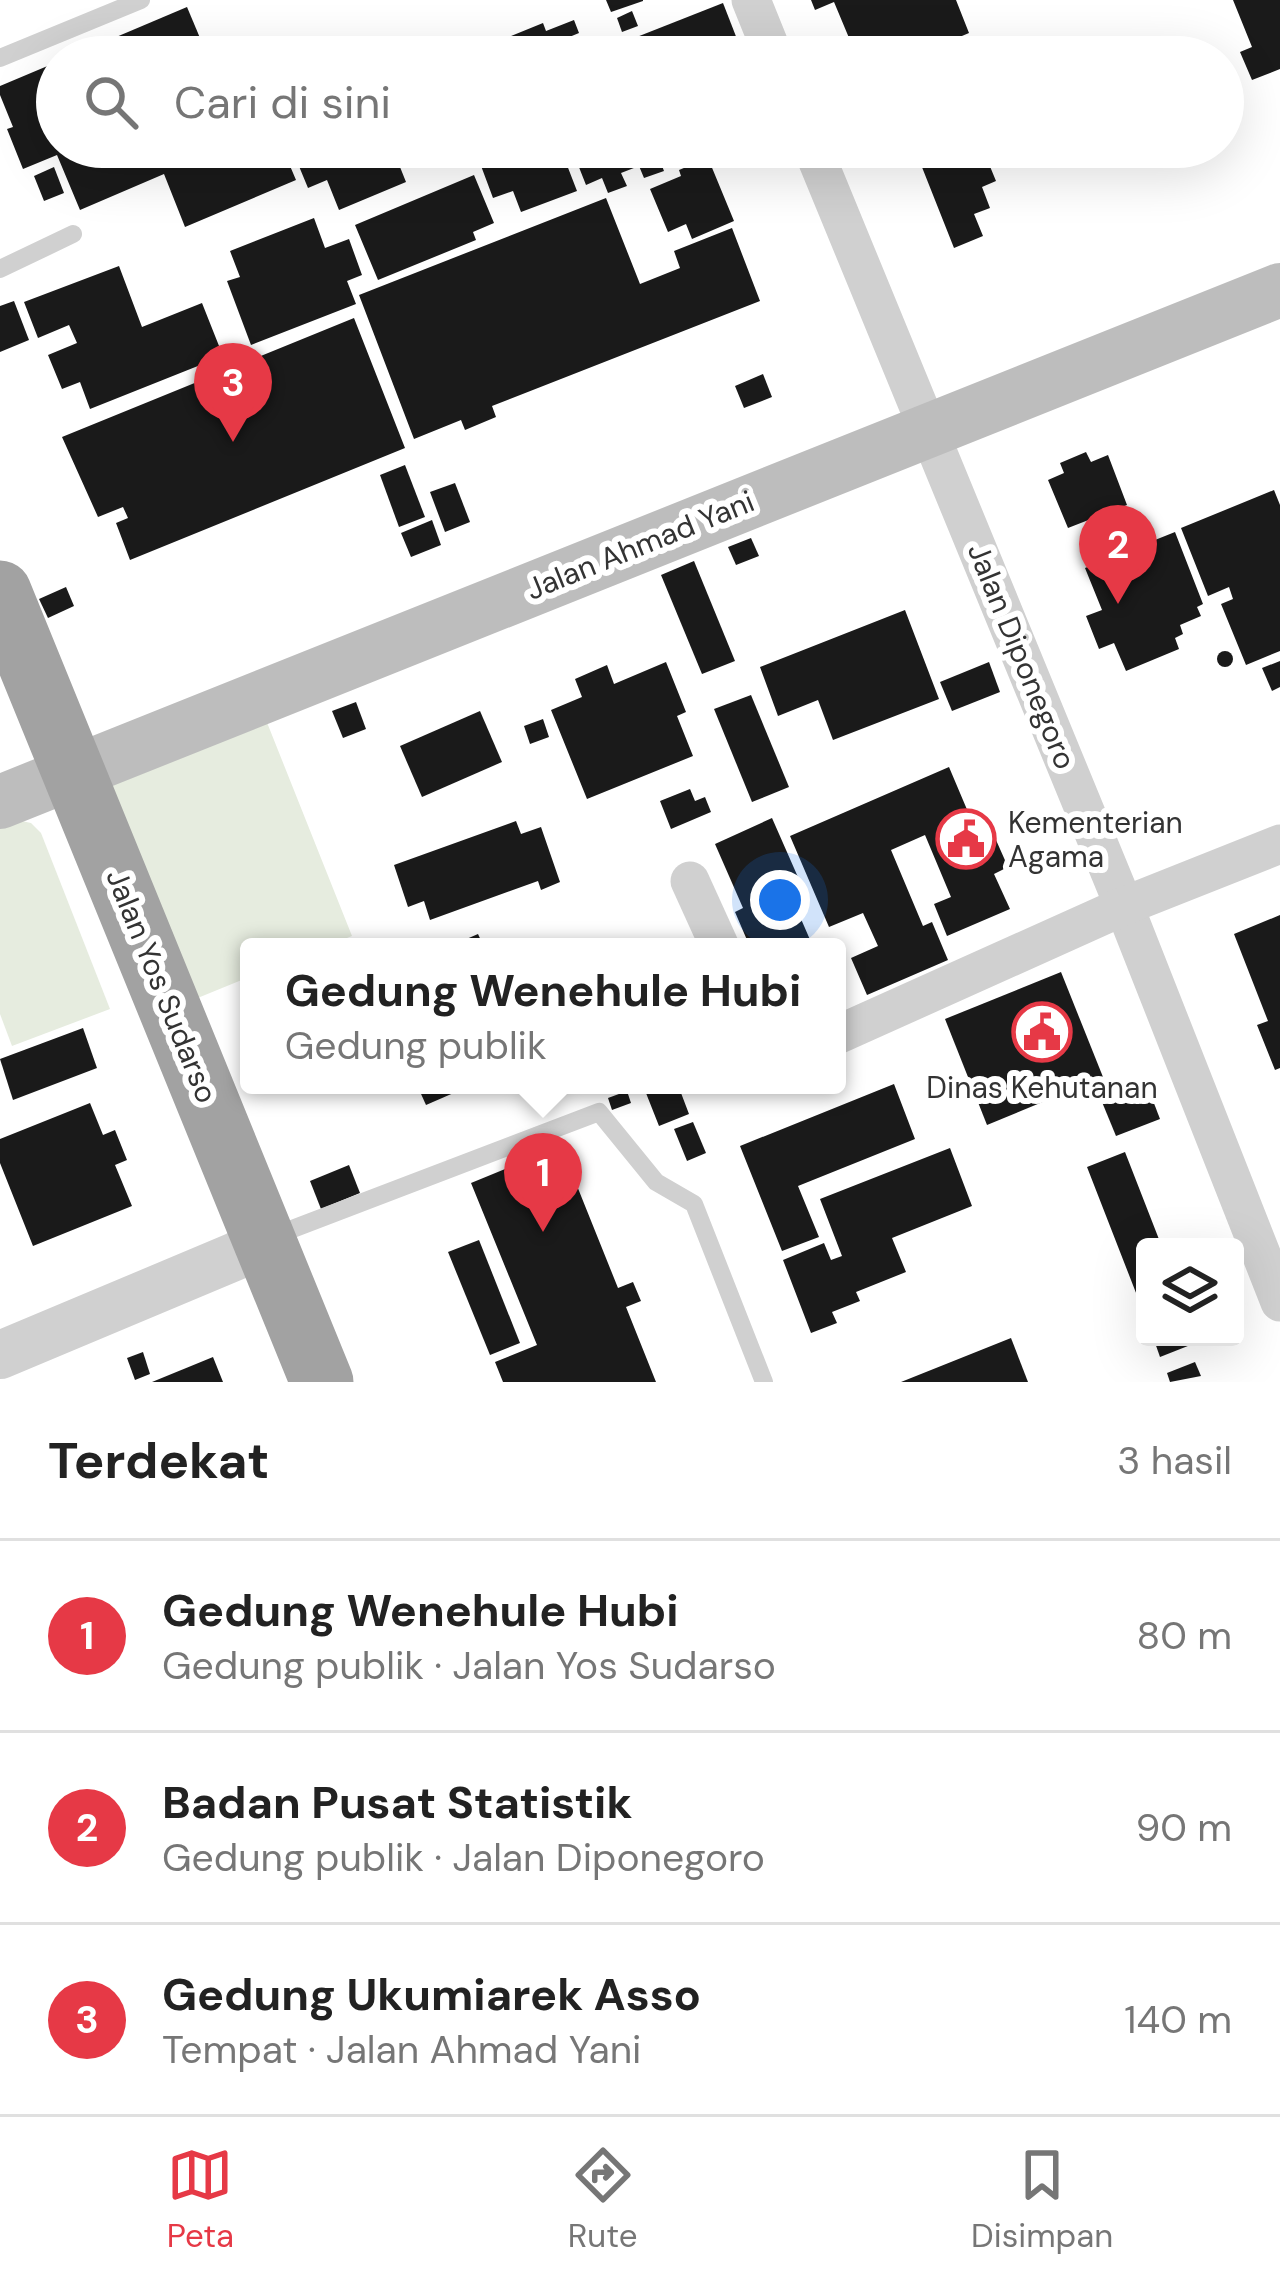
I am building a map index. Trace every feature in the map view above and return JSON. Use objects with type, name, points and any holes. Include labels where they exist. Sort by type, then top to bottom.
[{"type":"highway","name":"Jalan Yos Sudarso","points":[[0,592],[37,788]]},
{"type":"highway","name":"Jalan Yos Sudarso","points":[[0,696],[37,788],[251,1248],[322,1382]]},
{"type":"highway","name":"Jalan Yos Sudarso","points":[[251,1248],[284,1382]]},
{"type":"main road","name":"Jalan Ahmad Yani","points":[[37,788],[1280,290]]},
{"type":"street","points":[[751,0],[766,36]]},
{"type":"street","name":"Jalan Diponegoro","points":[[821,168],[1124,906],[1280,1302]]},
{"type":"street","points":[[846,1031],[1124,906],[1280,844]]},
{"type":"street","points":[[690,881],[716,938]]},
{"type":"street","points":[[0,1355],[251,1248]]},
{"type":"lane","points":[[53,36],[141,0]]},
{"type":"lane","points":[[0,58],[36,43]]},
{"type":"lane","points":[[0,268],[74,234]]},
{"type":"lane","points":[[251,1248],[599,1112],[656,1182],[694,1204],[764,1382]]},
{"type":"shaded area","points":[[266,720],[352,936],[240,938],[240,981],[183,1004],[108,784]]},
{"type":"shaded area","points":[[0,821],[31,823],[41,833],[110,1009],[12,1046],[0,1014]]},
{"type":"building","points":[[606,0],[643,0],[643,1],[611,12]]},
{"type":"building","points":[[811,0],[956,0],[969,33],[848,36],[834,2],[815,10]]},
{"type":"building","points":[[1233,0],[1280,0],[1280,69],[1252,80],[1244,50],[1252,47]]},
{"type":"building","points":[[723,3],[736,36],[639,36]]},
{"type":"building","points":[[187,7],[199,36],[119,36]]},
{"type":"building","points":[[632,11],[638,26],[622,32],[617,18]]},
{"type":"building","points":[[574,20],[579,33],[511,36],[543,23],[546,31]]},
{"type":"building","points":[[36,71],[36,164],[23,169],[7,129],[13,127],[0,86]]},
{"type":"building","points":[[54,168],[64,193],[44,201],[34,176]]},
{"type":"building","points":[[62,168],[291,168],[296,180],[185,227],[164,174],[80,210]]},
{"type":"building","points":[[300,168],[400,168],[406,182],[339,210],[327,180],[308,188]]},
{"type":"building","points":[[482,168],[568,168],[577,191],[521,212],[513,191],[493,198]]},
{"type":"building","points":[[579,168],[634,168],[621,173],[627,186],[608,193],[602,178],[586,185]]},
{"type":"building","points":[[640,168],[663,168],[664,171],[644,178]]},
{"type":"building","points":[[712,168],[734,221],[692,239],[686,224],[668,232],[650,189],[681,176],[679,170]]},
{"type":"building","points":[[922,168],[991,168],[996,181],[982,187],[990,208],[974,214],[983,236],[954,248]]},
{"type":"building","points":[[474,175],[494,223],[473,232],[476,240],[378,280],[355,225]]},
{"type":"building","points":[[606,198],[640,284],[680,268],[674,251],[732,228],[760,301],[492,406],[496,417],[465,430],[461,420],[414,439],[359,295]]},
{"type":"building","points":[[314,218],[325,248],[349,239],[362,275],[347,281],[356,304],[251,345],[227,281],[240,277],[230,251]]},
{"type":"building","points":[[119,266],[142,327],[202,303],[223,356],[90,409],[80,382],[62,389],[48,355],[77,343],[69,325],[38,338],[24,302]]},
{"type":"building","points":[[14,301],[29,340],[0,352],[0,306]]},
{"type":"building","points":[[354,318],[405,448],[130,560],[116,523],[128,518],[123,507],[98,517],[62,437]]},
{"type":"building","points":[[763,374],[772,397],[744,408],[735,386]]},
{"type":"building","points":[[1086,452],[1091,462],[1108,455],[1127,505],[1068,528],[1048,480],[1064,473],[1060,463]]},
{"type":"building","points":[[405,465],[425,517],[399,527],[380,475]]},
{"type":"building","points":[[455,483],[470,522],[445,532],[430,492]]},
{"type":"building","points":[[1274,490],[1280,505],[1280,651],[1246,665],[1221,604],[1233,599],[1229,587],[1208,596],[1181,528]]},
{"type":"building","points":[[432,520],[441,545],[411,557],[401,533]]},
{"type":"building","points":[[1175,532],[1203,604],[1197,607],[1201,616],[1180,625],[1183,634],[1175,638],[1179,649],[1126,671],[1114,643],[1099,649],[1086,616],[1102,610],[1085,568]]},
{"type":"building","points":[[751,538],[759,556],[736,565],[728,547]]},
{"type":"building","points":[[694,561],[735,661],[702,674],[661,575]]},
{"type":"building","points":[[66,587],[74,606],[48,618],[39,599]]},
{"type":"building","points":[[905,610],[939,699],[833,740],[818,700],[778,716],[760,667]]},
{"type":"building","points":[[1225,651],[1233,659],[1225,667],[1217,659]]},
{"type":"building","points":[[1280,661],[1280,687],[1272,691],[1262,668]]},
{"type":"building","points":[[666,662],[686,712],[677,716],[693,756],[587,799],[551,710],[582,697],[575,679],[607,665],[614,684]]},
{"type":"building","points":[[989,662],[1000,692],[952,711],[940,682]]},
{"type":"building","points":[[751,695],[789,787],[752,802],[714,709]]},
{"type":"building","points":[[356,702],[366,729],[343,738],[332,711]]},
{"type":"building","points":[[480,711],[502,762],[422,797],[400,746]]},
{"type":"building","points":[[543,719],[549,737],[530,744],[524,726]]},
{"type":"building","points":[[949,767],[982,845],[996,840],[1008,867],[994,874],[1010,909],[947,936],[934,904],[951,897],[925,835],[891,850],[923,926],[932,922],[948,960],[867,995],[851,958],[878,946],[863,913],[829,927],[790,836]]},
{"type":"building","points":[[690,789],[695,801],[705,797],[711,812],[671,829],[660,801]]},
{"type":"building","points":[[772,818],[801,884],[788,889],[809,938],[746,938],[735,912],[743,908],[715,844]]},
{"type":"building","points":[[516,821],[521,834],[541,827],[560,882],[541,890],[538,881],[430,920],[424,901],[408,907],[394,865]]},
{"type":"building","points":[[1280,915],[1280,1068],[1275,1070],[1257,1025],[1268,1021],[1234,934]]},
{"type":"building","points":[[1061,972],[1103,1077],[987,1125],[945,1019]]},
{"type":"building","points":[[83,1028],[97,1068],[13,1100],[0,1059]]},
{"type":"building","points":[[894,1084],[915,1139],[798,1186],[819,1237],[782,1251],[740,1146]]},
{"type":"building","points":[[1147,1085],[1160,1119],[1116,1136],[1102,1102]]},
{"type":"building","points":[[421,1094],[451,1094],[426,1105]]},
{"type":"building","points":[[628,1094],[631,1103],[612,1110],[608,1098]]},
{"type":"building","points":[[646,1094],[681,1094],[689,1114],[659,1126]]},
{"type":"building","points":[[90,1103],[103,1135],[115,1130],[127,1160],[115,1165],[132,1206],[33,1246],[0,1163],[0,1139]]},
{"type":"building","points":[[693,1122],[706,1153],[687,1161],[674,1129]]},
{"type":"building","points":[[561,1146],[618,1288],[633,1282],[641,1301],[626,1307],[656,1382],[503,1382],[495,1362],[537,1345],[471,1183]]},
{"type":"building","points":[[950,1148],[972,1206],[892,1238],[906,1272],[856,1292],[860,1301],[832,1312],[837,1323],[811,1333],[783,1260],[824,1243],[831,1260],[842,1256],[820,1199]]},
{"type":"building","points":[[1125,1152],[1158,1238],[1136,1238],[1136,1293],[1087,1167]]},
{"type":"building","points":[[349,1165],[360,1193],[321,1209],[310,1181]]},
{"type":"building","points":[[479,1240],[520,1343],[490,1355],[448,1252]]},
{"type":"building","points":[[1011,1338],[1028,1382],[901,1382]]},
{"type":"building","points":[[1156,1346],[1188,1346],[1160,1357]]},
{"type":"building","points":[[143,1352],[150,1374],[135,1380],[127,1358]]},
{"type":"building","points":[[213,1357],[223,1382],[152,1382]]},
{"type":"building","points":[[1195,1362],[1201,1376],[1170,1382],[1167,1373]]},
{"type":"place","name":"Gedung Ukumiarek Asso","points":[[233,442]]},
{"type":"place","name":"Badan Pusat Statistik","points":[[1118,604]]},
{"type":"place","name":"Kementerian Agama","points":[[966,839]]},
{"type":"place","name":"Dinas Kehutanan","points":[[1042,1032]]},
{"type":"place","name":"Gedung Wenehule Hubi","points":[[543,1232]]}]
